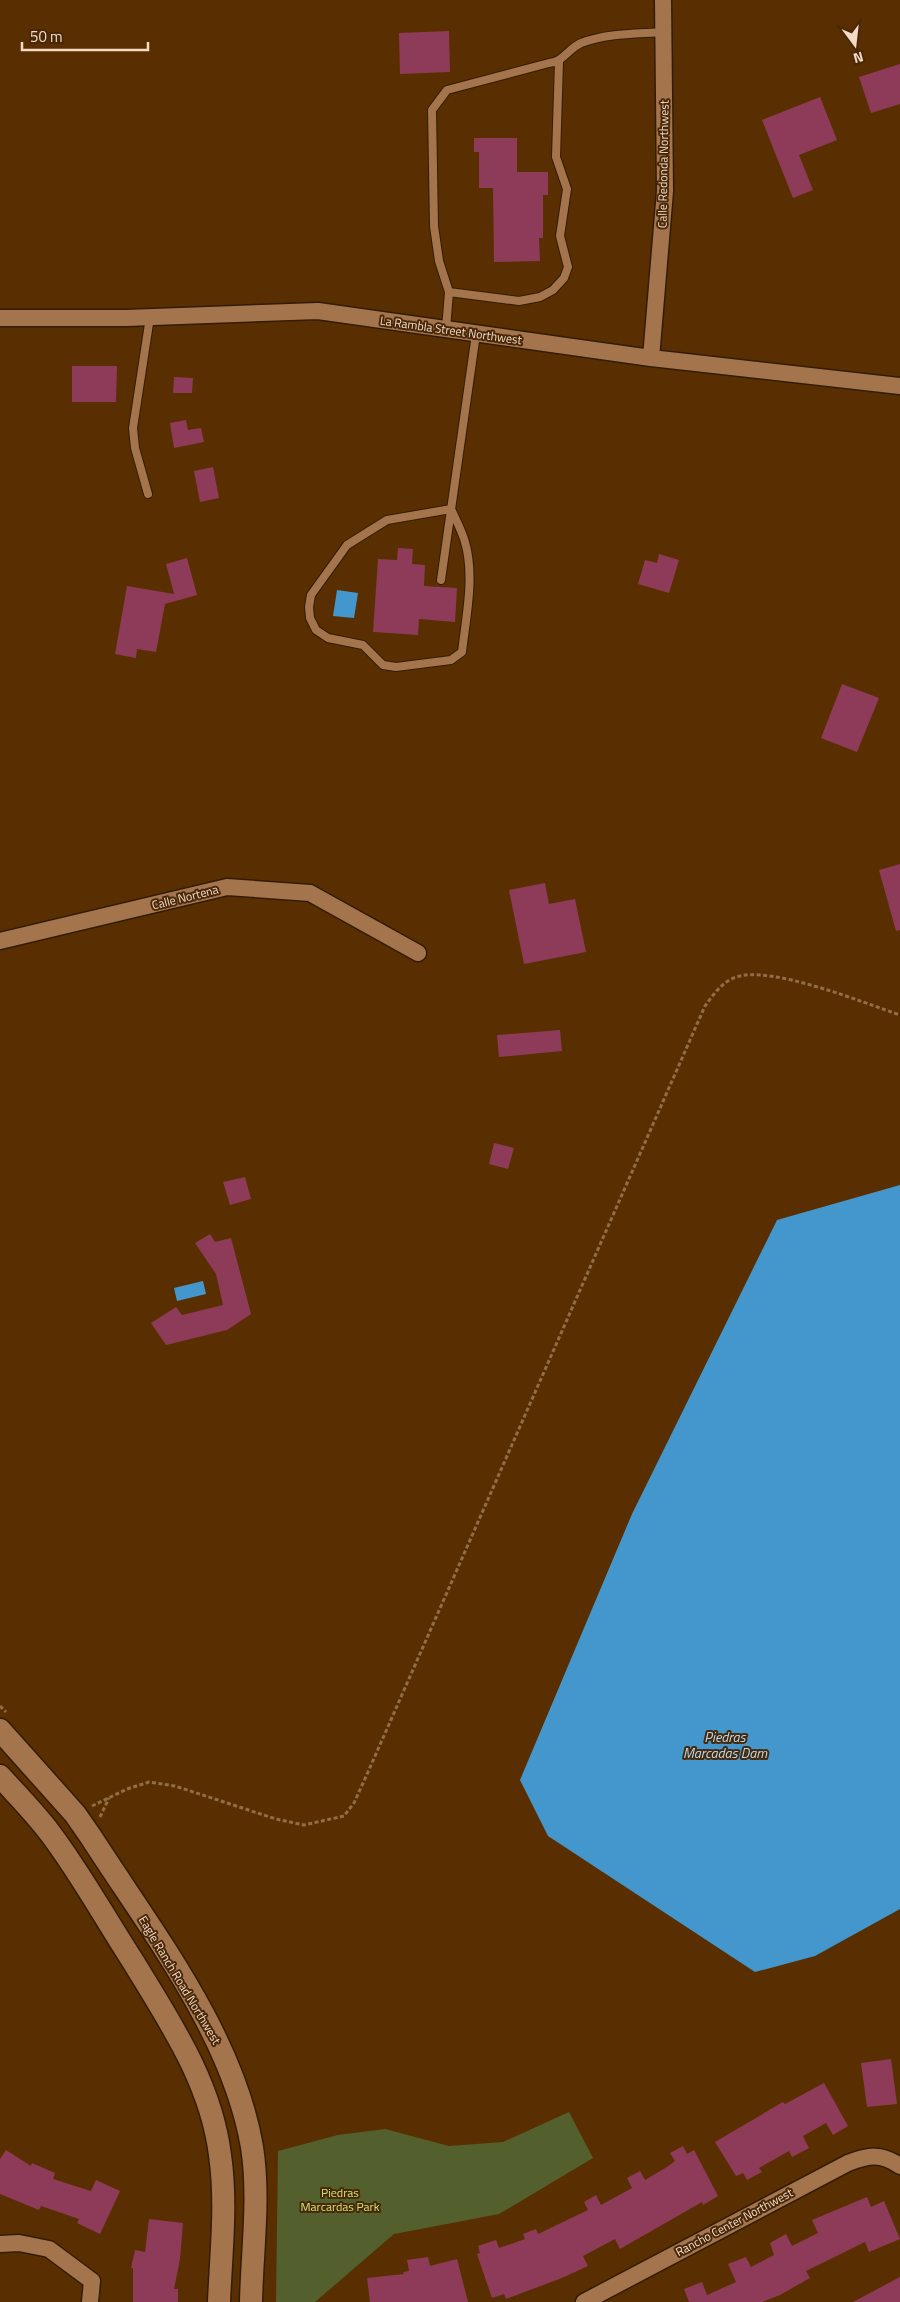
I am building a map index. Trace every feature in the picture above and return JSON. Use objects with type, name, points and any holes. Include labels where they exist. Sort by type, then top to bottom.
[{"type":"street","name":"Calle Redonda Northwest","points":[[652,358],[665,190],[663,0]]},
{"type":"street","name":"La Rambla Street Northwest","points":[[0,318],[150,317],[318,311],[652,358],[900,386]]},
{"type":"street","name":"Calle Nortena","points":[[0,941],[227,887],[310,892],[418,953]]},
{"type":"street","name":"Eagle Ranch Road Northwest","points":[[0,1730],[75,1814],[195,2000],[224,2052],[241,2100],[252,2148],[256,2198],[251,2302]]},
{"type":"street","points":[[0,1776],[49,1832],[80,1876],[177,2034],[197,2072],[210,2109],[220,2155],[223,2203],[219,2302]]},
{"type":"street","name":"Rancho Center Northwest","points":[[584,2302],[848,2163],[867,2156],[894,2162]]},
{"type":"street","points":[[0,2244],[20,2244],[49,2249],[92,2281],[90,2302]]},
{"type":"lane","points":[[446,329],[449,292],[439,260],[434,226],[432,110],[447,90],[549,62],[559,62],[580,44],[613,36],[663,32]]},
{"type":"lane","points":[[449,292],[519,301],[540,297],[553,290],[564,278],[568,267],[560,236],[567,189],[556,157],[559,62]]},
{"type":"lane","points":[[148,494],[135,448],[132,428],[150,317]]},
{"type":"lane","points":[[441,580],[476,334]]},
{"type":"lane","points":[[451,509],[465,542],[468,560],[469,582],[462,652],[451,660],[396,667],[383,665],[363,645],[328,638],[316,630],[310,618],[311,595],[347,545],[387,520],[451,509]]},
{"type":"path","points":[[75,1814],[127,1788],[149,1782],[175,1786],[276,1819],[304,1825],[344,1816],[354,1803],[361,1788],[705,1006],[718,989],[735,977],[753,974],[785,979],[821,988],[900,1015]]},
{"type":"green space","name":"Piedras Marcardas Park","points":[[569,2112],[593,2158],[499,2214],[394,2234],[315,2302],[276,2302],[278,2151],[338,2135],[385,2129],[449,2146],[503,2142]]},
{"type":"water","points":[[337,590],[358,593],[354,618],[333,616]]},
{"type":"water","name":"Piedras Marcadas Dam","points":[[900,1185],[900,1909],[815,1956],[755,1972],[548,1836],[520,1780],[632,1514],[777,1220]]},
{"type":"water","points":[[203,1281],[206,1294],[177,1301],[174,1288]]},
{"type":"building","points":[[449,31],[450,72],[400,74],[399,33]]},
{"type":"building","points":[[900,64],[900,104],[871,113],[859,77]]},
{"type":"building","points":[[820,97],[837,140],[799,155],[813,190],[793,198],[762,120]]},
{"type":"building","points":[[474,138],[517,138],[517,172],[548,172],[548,195],[543,195],[543,238],[539,238],[540,261],[494,262],[493,188],[479,188],[479,152],[474,152]]},
{"type":"building","points":[[72,366],[117,366],[116,402],[72,402]]},
{"type":"building","points":[[174,377],[193,378],[192,393],[173,393]]},
{"type":"building","points":[[186,420],[188,430],[201,428],[204,442],[174,448],[170,423]]},
{"type":"building","points":[[213,467],[219,498],[200,502],[194,471]]},
{"type":"building","points":[[398,548],[413,549],[412,564],[425,565],[424,586],[457,588],[455,622],[419,619],[418,635],[373,632],[378,559],[397,560]]},
{"type":"building","points":[[659,554],[679,560],[669,593],[638,584],[645,560],[657,563]]},
{"type":"building","points":[[187,558],[197,595],[165,604],[156,652],[137,649],[136,658],[115,654],[127,586],[174,594],[166,564]]},
{"type":"building","points":[[842,684],[879,698],[857,752],[821,738]]},
{"type":"building","points":[[900,864],[900,930],[896,931],[879,870]]},
{"type":"building","points":[[545,883],[549,904],[575,899],[586,952],[524,964],[509,890]]},
{"type":"building","points":[[560,1030],[562,1051],[499,1057],[497,1035]]},
{"type":"building","points":[[494,1143],[514,1148],[508,1169],[489,1164]]},
{"type":"building","points":[[245,1177],[251,1199],[230,1205],[223,1182]]},
{"type":"building","points":[[210,1234],[215,1242],[231,1238],[251,1314],[227,1330],[166,1345],[151,1323],[176,1307],[182,1315],[223,1305],[216,1274],[195,1243]]},
{"type":"building","points":[[891,2059],[897,2104],[867,2107],[861,2063]]},
{"type":"building","points":[[824,2083],[848,2126],[833,2135],[826,2123],[803,2136],[809,2148],[792,2157],[789,2151],[759,2168],[762,2172],[747,2180],[743,2173],[736,2176],[715,2142],[783,2102],[785,2104]]},
{"type":"building","points":[[683,2146],[687,2154],[694,2150],[718,2196],[703,2205],[702,2202],[620,2249],[615,2239],[583,2256],[588,2266],[562,2278],[506,2299],[504,2294],[492,2298],[477,2254],[480,2253],[478,2246],[496,2240],[499,2248],[525,2239],[523,2234],[536,2229],[538,2234],[588,2210],[584,2202],[596,2195],[601,2205],[632,2188],[627,2178],[640,2171],[645,2180],[667,2167],[675,2161],[670,2153]]},
{"type":"building","points":[[6,2150],[31,2166],[32,2163],[55,2173],[53,2179],[91,2191],[96,2180],[120,2191],[100,2234],[77,2223],[79,2219],[41,2206],[39,2210],[0,2194],[0,2159]]},
{"type":"building","points":[[867,2197],[871,2207],[884,2201],[900,2239],[869,2252],[865,2242],[806,2271],[810,2278],[780,2295],[762,2302],[689,2302],[684,2289],[702,2282],[707,2295],[736,2282],[728,2264],[746,2257],[751,2267],[774,2255],[770,2243],[786,2234],[792,2246],[818,2233],[812,2220]]},
{"type":"building","points":[[149,2219],[183,2223],[180,2259],[174,2289],[178,2289],[178,2302],[133,2302],[133,2268],[131,2268],[135,2250],[145,2252]]},
{"type":"building","points":[[428,2257],[430,2266],[457,2259],[468,2302],[370,2302],[367,2278],[404,2274],[403,2272],[409,2271],[407,2260]]},
{"type":"building","points":[[900,2277],[900,2302],[853,2302]]}]
